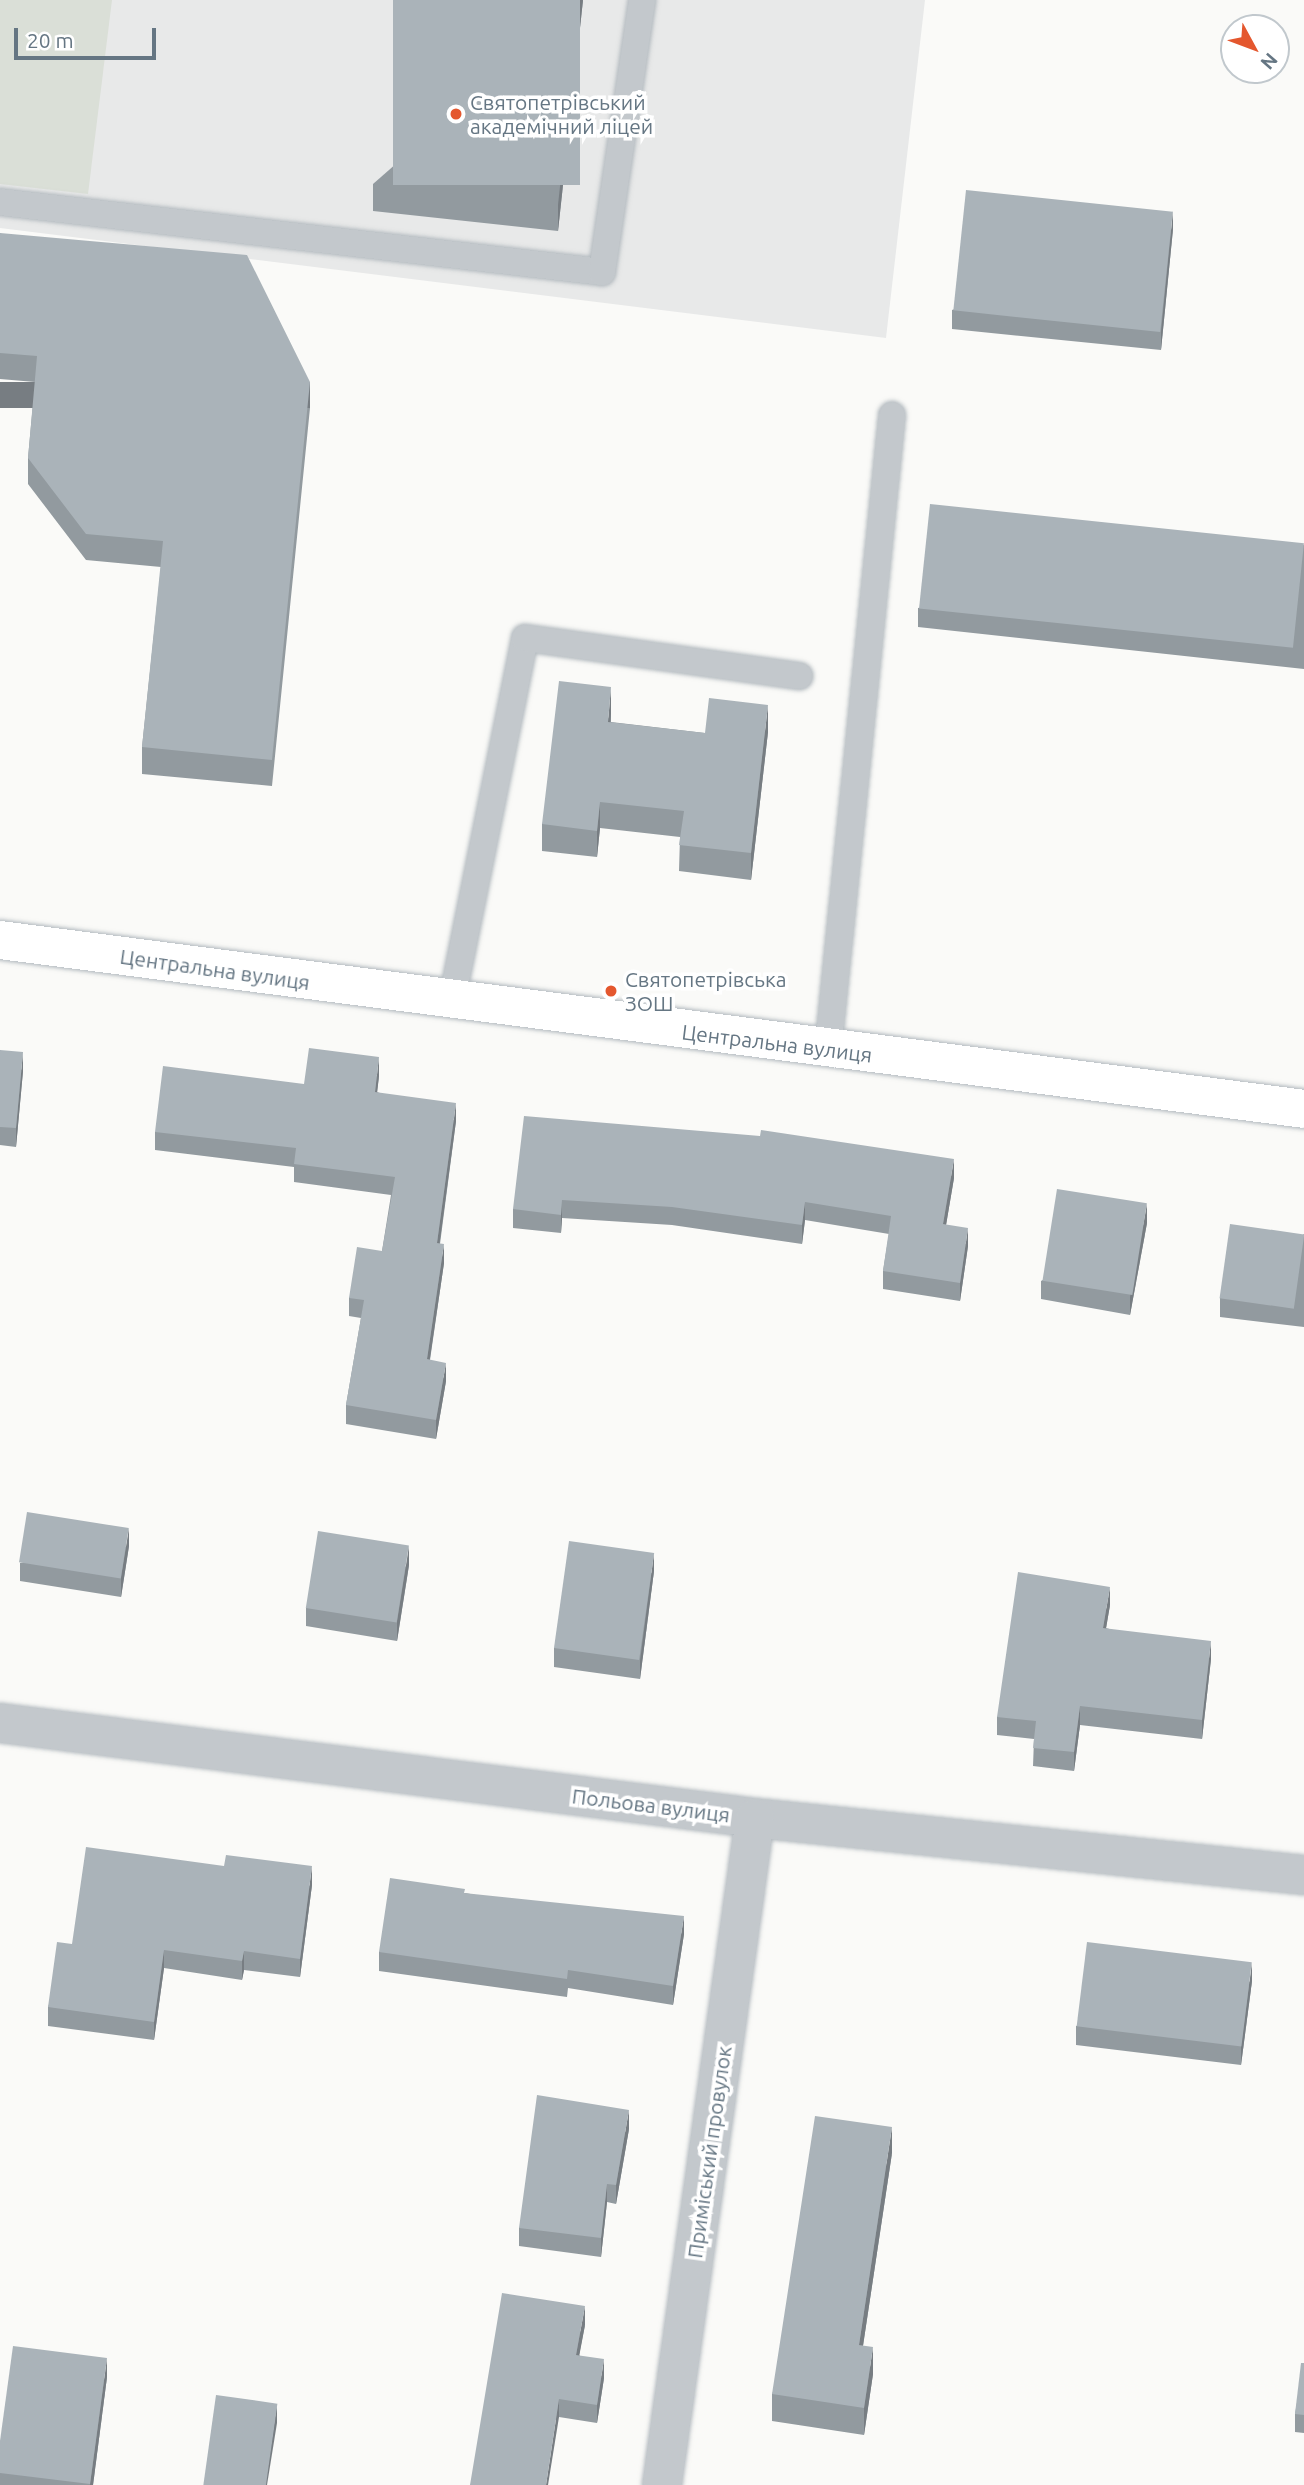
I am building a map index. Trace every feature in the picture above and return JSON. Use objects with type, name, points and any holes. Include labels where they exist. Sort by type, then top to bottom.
[{"type":"main road","name":"Центральна вулиця","points":[[0,940],[828,1050],[1304,1109]]},
{"type":"street","name":"Польова вулиця","points":[[0,1723],[755,1818],[1304,1875]]},
{"type":"street","name":"Приміський провулок","points":[[662,2485],[755,1818]]},
{"type":"lane","points":[[0,202],[602,272],[642,0]]},
{"type":"lane","points":[[828,1050],[892,415]]},
{"type":"lane","points":[[452,1000],[525,638],[799,676]]},
{"type":"shaded area","name":"Святопетрівський академічний ліцей","points":[[0,0],[925,0],[886,338],[0,228]]},
{"type":"shaded area","points":[[0,0],[112,0],[88,194],[0,184]]},
{"type":"building","points":[[393,0],[580,0],[580,185],[393,185]]},
{"type":"building","points":[[966,190],[1173,212],[1160,332],[953,310]]},
{"type":"building","points":[[0,233],[247,255],[310,382],[272,760],[142,747],[163,541],[86,534],[28,458],[37,356],[0,353]]},
{"type":"building","points":[[930,504],[1304,543],[1293,648],[919,608]]},
{"type":"building","points":[[559,681],[611,687],[608,722],[705,733],[709,698],[768,705],[751,853],[679,845],[684,811],[600,802],[597,831],[542,824]]},
{"type":"building","points":[[309,1048],[379,1057],[375,1092],[456,1103],[437,1243],[444,1244],[427,1359],[446,1363],[436,1420],[346,1405],[364,1300],[349,1298],[357,1247],[382,1251],[395,1177],[294,1164],[296,1148],[155,1132],[163,1066],[304,1084]]},
{"type":"building","points":[[0,1050],[23,1052],[16,1128],[0,1127]]},
{"type":"building","points":[[524,1116],[760,1136],[761,1130],[954,1159],[943,1224],[968,1228],[960,1283],[883,1271],[891,1216],[805,1202],[802,1225],[672,1207],[562,1200],[561,1215],[513,1209]]},
{"type":"building","points":[[1057,1189],[1147,1203],[1132,1295],[1042,1281]]},
{"type":"building","points":[[1230,1224],[1304,1234],[1294,1309],[1220,1298]]},
{"type":"building","points":[[27,1512],[129,1528],[121,1578],[19,1562]]},
{"type":"building","points":[[318,1531],[409,1545],[397,1622],[306,1608]]},
{"type":"building","points":[[569,1541],[654,1553],[639,1660],[554,1648]]},
{"type":"building","points":[[1018,1572],[1110,1587],[1103,1628],[1211,1641],[1202,1720],[1080,1706],[1074,1752],[1033,1748],[1036,1721],[997,1717]]},
{"type":"building","points":[[86,1847],[224,1866],[226,1855],[312,1866],[300,1959],[244,1951],[242,1961],[164,1950],[154,2022],[48,2007],[57,1942],[72,1944]]},
{"type":"building","points":[[390,1878],[465,1889],[464,1893],[684,1916],[673,1986],[568,1970],[567,1979],[379,1952]]},
{"type":"building","points":[[1087,1942],[1252,1962],[1241,2047],[1077,2026]]},
{"type":"building","points":[[537,2095],[629,2110],[616,2185],[607,2184],[601,2238],[519,2228]]},
{"type":"building","points":[[815,2116],[892,2127],[859,2345],[873,2347],[864,2408],[772,2394]]},
{"type":"building","points":[[502,2293],[585,2306],[576,2355],[604,2359],[597,2405],[559,2399],[546,2485],[470,2485]]},
{"type":"building","points":[[13,2346],[107,2358],[90,2484],[0,2473],[0,2441]]},
{"type":"building","points":[[1301,2363],[1304,2363],[1304,2415],[1295,2414]]},
{"type":"building","points":[[216,2395],[277,2404],[266,2485],[203,2485]]},
{"type":"place","name":"Святопетрівський академічний ліцей","points":[[456,114]]},
{"type":"place","name":"Святопетрівська ЗОШ","points":[[611,991]]}]
